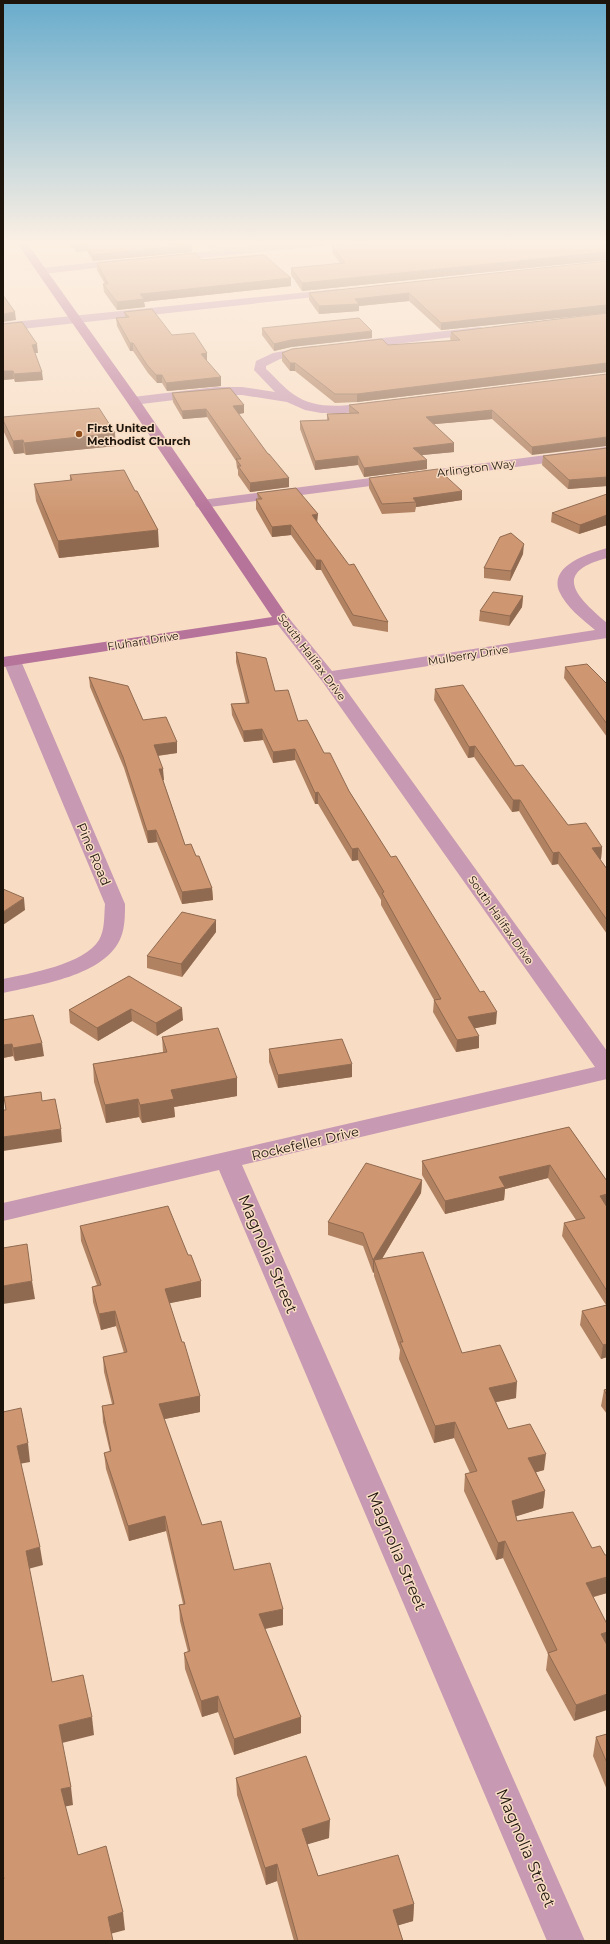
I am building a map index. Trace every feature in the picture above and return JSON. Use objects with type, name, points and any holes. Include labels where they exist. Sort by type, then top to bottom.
[{"type":"street","name":"South Halifax Drive","points":[[86,334],[282,620],[328,677],[607,1068]]},
{"type":"street","points":[[347,346],[455,334]]},
{"type":"street","points":[[133,401],[216,391],[236,387],[256,377],[260,370],[260,364],[277,356],[323,349]]},
{"type":"street","points":[[260,370],[289,398]]},
{"type":"street","points":[[216,391],[242,391],[289,398],[301,404],[324,408],[357,408],[388,404]]},
{"type":"street","name":"Arlington Way","points":[[202,504],[607,451]]},
{"type":"street","points":[[607,553],[578,563],[568,572],[566,582],[567,591],[573,600],[607,632]]},
{"type":"street","name":"Fluhart Drive","points":[[8,662],[282,620]]},
{"type":"street","name":"Mulberry Drive","points":[[328,677],[607,632]]},
{"type":"street","name":"Pine Road","points":[[3,986],[35,979],[80,965],[104,948],[114,928],[115,904],[8,662]]},
{"type":"street","name":"Rockefeller Drive","points":[[3,1212],[607,1072]]},
{"type":"street","name":"Magnolia Street","points":[[228,1161],[566,1941]]},
{"type":"building","points":[[3,334],[30,334],[37,344],[32,345],[42,372],[14,374],[13,371],[3,371]]},
{"type":"building","points":[[125,334],[171,334],[172,335],[194,334],[207,353],[201,354],[221,377],[166,383],[162,375],[156,375],[147,365],[133,343],[130,343]]},
{"type":"building","points":[[266,334],[348,334],[291,340],[274,344]]},
{"type":"building","points":[[453,334],[607,334],[607,363],[357,394],[335,394],[295,363],[290,363],[282,353],[292,349],[382,339],[388,345],[460,340]]},
{"type":"building","points":[[607,374],[607,437],[532,447],[492,410],[426,417],[454,443],[413,448],[427,460],[364,468],[358,456],[315,461],[300,421],[329,420],[327,414],[359,413],[349,405]]},
{"type":"building","points":[[230,388],[244,405],[233,406],[268,454],[289,478],[250,483],[238,466],[241,466],[236,459],[241,459],[206,409],[182,411],[172,393]]},
{"type":"building","points":[[99,408],[115,433],[24,443],[23,440],[13,441],[3,420],[3,417]]},
{"type":"building","points":[[607,448],[607,477],[569,480],[543,456]]},
{"type":"building","points":[[438,469],[462,491],[413,498],[416,502],[382,504],[369,478]]},
{"type":"building","points":[[124,470],[158,530],[58,541],[34,484],[72,480],[70,475]]},
{"type":"building","points":[[296,488],[318,514],[312,515],[349,565],[354,564],[388,622],[353,615],[321,560],[316,560],[291,525],[272,527],[256,499],[262,499],[257,493]]},
{"type":"building","points":[[607,494],[607,515],[580,525],[552,513]]},
{"type":"building","points":[[511,533],[524,544],[511,571],[484,568],[500,537]]},
{"type":"building","points":[[493,592],[523,596],[510,616],[480,611]]},
{"type":"building","points":[[236,652],[266,658],[275,691],[288,690],[298,721],[307,720],[324,753],[330,753],[349,791],[391,857],[396,856],[480,992],[484,991],[497,1012],[468,1017],[479,1036],[457,1040],[434,1000],[441,999],[382,893],[384,892],[358,848],[352,849],[318,792],[315,793],[295,749],[273,752],[262,729],[243,731],[231,704],[249,703]]},
{"type":"building","points":[[587,664],[607,684],[607,724],[565,667]]},
{"type":"building","points":[[89,677],[128,686],[143,720],[166,717],[177,742],[154,745],[163,769],[159,769],[185,845],[191,844],[196,856],[199,856],[212,888],[182,892],[156,830],[147,831],[123,757]]},
{"type":"building","points":[[463,685],[515,766],[523,765],[568,825],[586,823],[602,847],[592,848],[607,869],[607,920],[559,852],[553,853],[520,800],[513,800],[475,746],[469,747],[435,689]]},
{"type":"building","points":[[3,889],[24,898],[3,912]]},
{"type":"building","points":[[182,912],[216,920],[181,964],[147,956]]},
{"type":"building","points":[[129,976],[182,1008],[156,1023],[131,1009],[97,1028],[69,1010]]},
{"type":"building","points":[[33,1015],[42,1043],[13,1048],[12,1044],[3,1045],[3,1020]]},
{"type":"building","points":[[218,1028],[237,1078],[171,1090],[174,1099],[140,1105],[138,1099],[105,1105],[93,1064],[167,1052],[162,1037]]},
{"type":"building","points":[[342,1039],[352,1064],[278,1075],[269,1049]]},
{"type":"building","points":[[41,1092],[42,1101],[55,1099],[61,1129],[3,1137],[3,1110],[6,1110],[4,1097]]},
{"type":"building","points":[[569,1127],[607,1181],[607,1194],[600,1196],[607,1207],[607,1291],[564,1223],[585,1218],[550,1165],[499,1177],[505,1187],[445,1201],[422,1161]]},
{"type":"building","points":[[366,1163],[422,1180],[373,1260],[363,1233],[328,1222]]},
{"type":"building","points":[[168,1206],[188,1255],[191,1255],[201,1281],[165,1289],[182,1342],[184,1342],[200,1396],[159,1404],[202,1525],[221,1521],[234,1570],[270,1563],[283,1609],[259,1614],[301,1717],[234,1739],[218,1696],[201,1701],[184,1653],[190,1651],[179,1605],[185,1604],[165,1516],[128,1526],[104,1453],[111,1451],[102,1406],[114,1404],[103,1357],[127,1352],[115,1311],[99,1314],[92,1287],[101,1285],[80,1226]]},
{"type":"building","points":[[27,1244],[32,1281],[3,1286],[3,1248]]},
{"type":"building","points":[[423,1252],[462,1353],[500,1345],[517,1382],[489,1388],[508,1429],[530,1424],[546,1454],[528,1458],[545,1491],[512,1501],[517,1521],[573,1512],[592,1548],[600,1546],[605,1555],[607,1555],[607,1577],[586,1583],[607,1624],[607,1632],[601,1634],[607,1645],[607,1694],[576,1705],[548,1653],[557,1650],[505,1541],[498,1543],[465,1474],[477,1471],[455,1422],[435,1426],[400,1342],[403,1342],[374,1260]]},
{"type":"building","points":[[607,1305],[607,1344],[603,1345],[582,1311]]},
{"type":"building","points":[[21,1408],[28,1443],[17,1446],[40,1547],[26,1551],[52,1682],[83,1675],[92,1717],[59,1725],[71,1787],[61,1789],[78,1855],[106,1846],[123,1912],[108,1917],[113,1941],[3,1941],[3,1412]]},
{"type":"building","points":[[607,1734],[607,1763],[596,1737]]},
{"type":"building","points":[[306,1756],[330,1820],[302,1829],[318,1876],[398,1855],[414,1904],[393,1910],[403,1941],[298,1941],[277,1864],[265,1868],[236,1778]]},
{"type":"place","name":"First United Methodist Church","points":[[79,434]]}]
